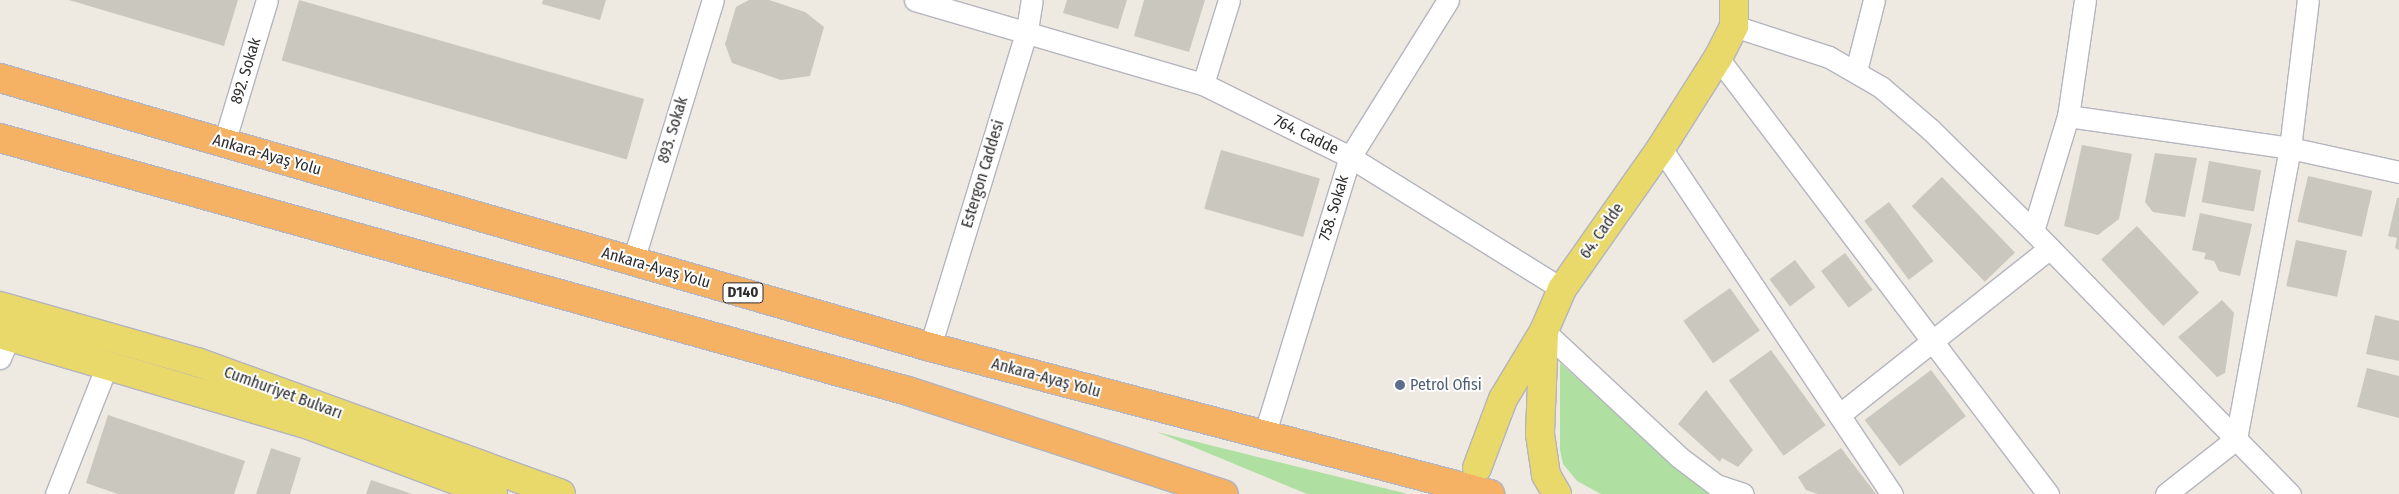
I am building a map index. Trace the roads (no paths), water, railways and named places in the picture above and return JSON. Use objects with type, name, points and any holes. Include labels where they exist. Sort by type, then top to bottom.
[{"type":"highway","name":"Ankara-Ayaş Yolu","points":[[0,78],[930,347],[1264,436],[1476,486]]},
{"type":"highway","points":[[0,138],[908,391],[1224,494]]},
{"type":"main road","name":"64. Cadde","points":[[1476,486],[1502,399],[1544,331],[1562,289],[1661,148],[1718,58],[1734,13]]},
{"type":"main road","name":"Cumhuriyet Bulvarı","points":[[0,306],[197,362],[561,494]]},
{"type":"main road","points":[[1544,331],[1540,434],[1549,488]]},
{"type":"main road","name":"Cumhuriyet Bulvarı","points":[[3,343],[107,365],[303,422],[493,494]]},
{"type":"street","name":"892. Sokak","points":[[224,143],[267,0]]},
{"type":"street","name":"893. Sokak","points":[[632,261],[713,0]]},
{"type":"street","name":"764. Cadde","points":[[915,0],[1027,30],[1204,84],[1350,157],[1562,289]]},
{"type":"street","name":"Estergon Caddesi","points":[[930,347],[1027,30],[1032,0]]},
{"type":"street","points":[[1204,84],[1229,0]]},
{"type":"street","name":"758. Sokak","points":[[1264,436],[1350,157],[1448,0]]},
{"type":"street","points":[[1856,71],[1874,0]]},
{"type":"street","points":[[2033,231],[2068,116],[2085,0]]},
{"type":"street","points":[[2166,494],[2236,439],[2290,148],[2308,0]]},
{"type":"street","points":[[1734,13],[1856,71],[1904,105],[2050,248],[2290,494]]},
{"type":"street","points":[[1718,58],[2048,494]]},
{"type":"street","points":[[2068,116],[2290,148],[2399,172]]},
{"type":"street","points":[[1661,148],[1892,494]]},
{"type":"street","points":[[1840,415],[1934,344],[2050,248]]},
{"type":"street","points":[[1544,331],[1679,457],[1716,485],[1743,494]]},
{"type":"street","points":[[56,494],[107,365]]},
{"type":"place","name":"Petrol Ofisi","points":[[1400,385]]}]
